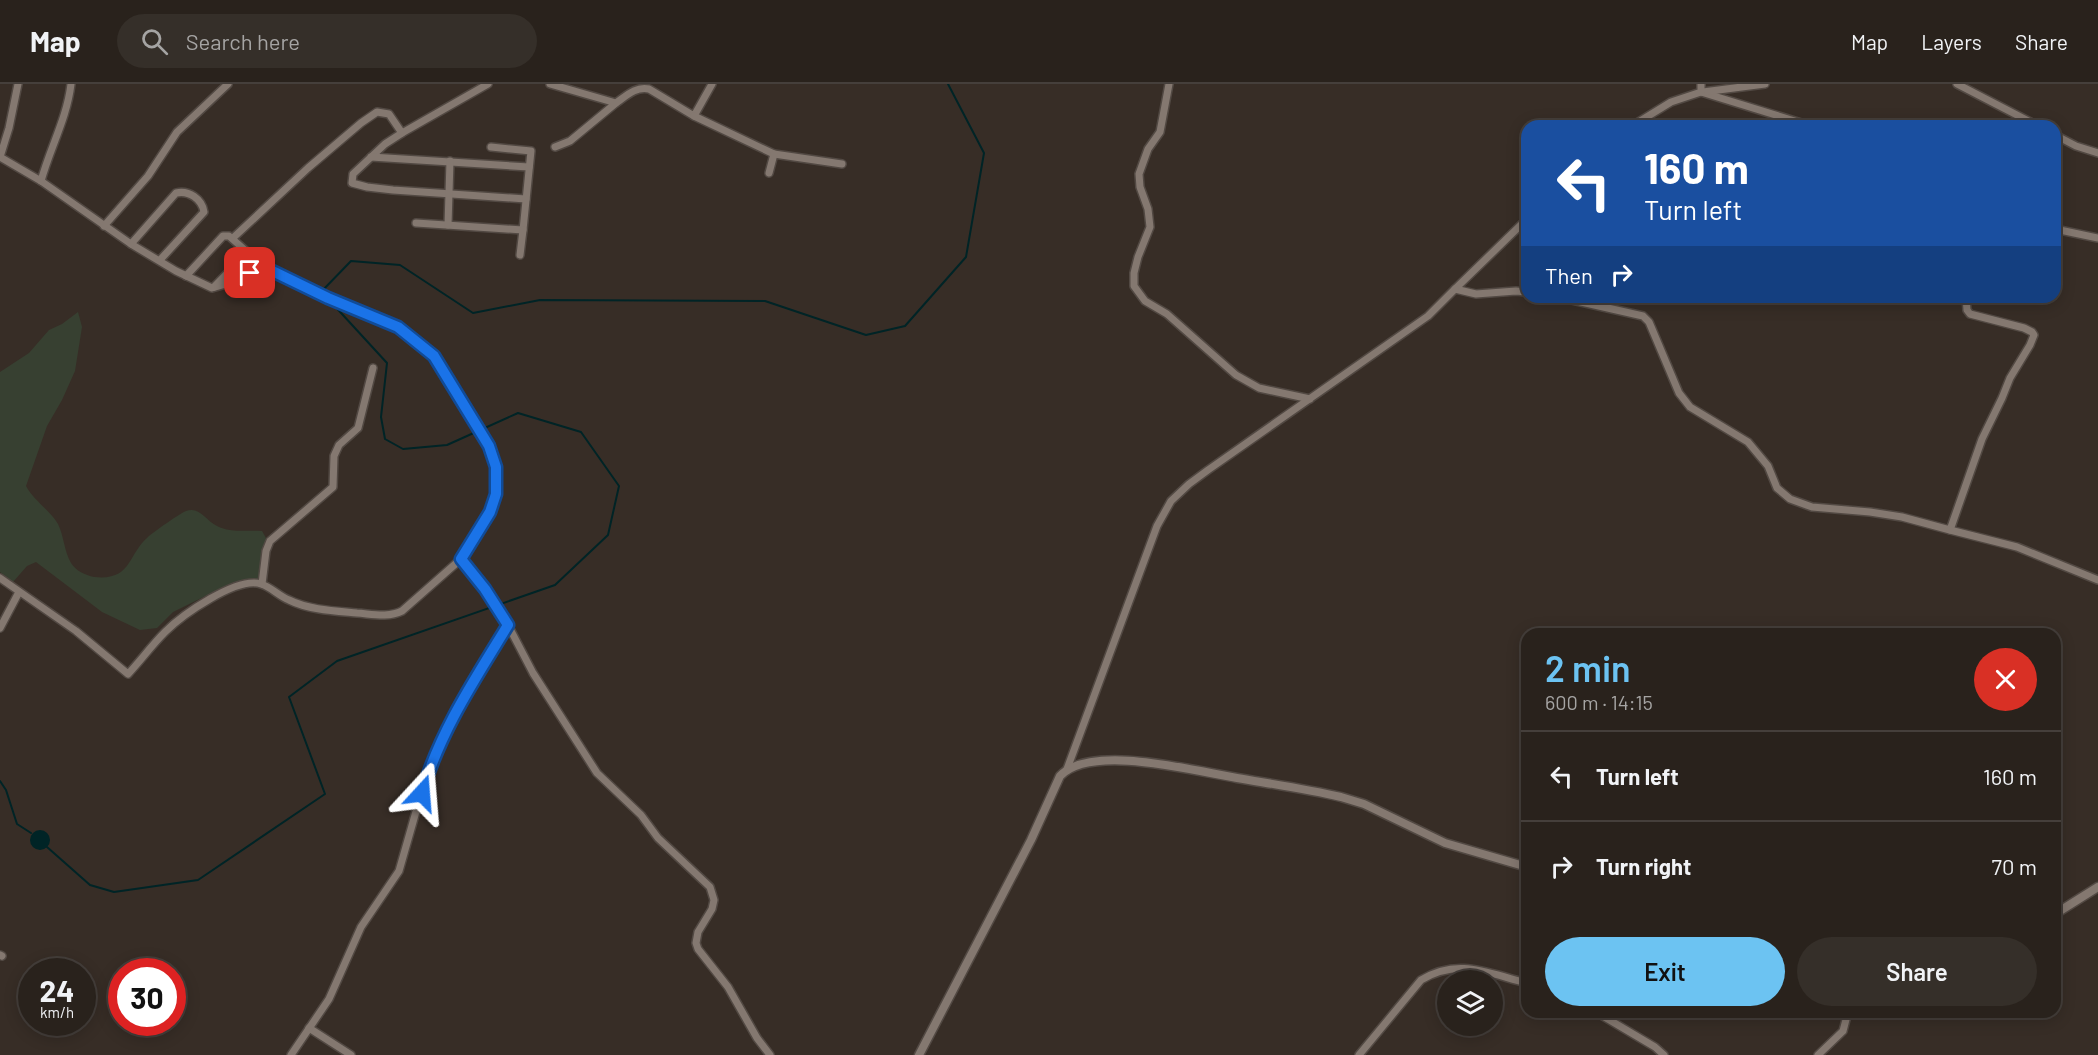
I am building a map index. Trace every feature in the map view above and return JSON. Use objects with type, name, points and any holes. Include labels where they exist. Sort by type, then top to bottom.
[{"type":"street","points":[[0,578],[76,631],[128,674],[167,630],[218,593],[241,584],[262,584],[289,601],[312,607],[372,615],[396,614],[461,559],[490,512],[496,494],[496,467],[489,446],[434,356],[398,327],[328,298],[262,266],[233,282],[212,288],[186,276],[131,244],[41,181],[0,157],[18,84]]},
{"type":"street","points":[[41,181],[48,155],[68,104],[71,84]]},
{"type":"street","points":[[104,226],[148,176],[177,132],[228,84]]},
{"type":"street","points":[[488,84],[385,144],[353,174],[352,183],[367,187],[526,199]]},
{"type":"street","points":[[550,84],[616,103]]},
{"type":"street","points":[[694,116],[712,84]]},
{"type":"street","points":[[1169,84],[1160,132],[1148,149],[1140,174],[1140,187],[1148,209],[1150,227],[1138,257],[1134,286],[1145,301],[1167,314],[1236,375],[1259,388],[1310,399]]},
{"type":"street","points":[[1642,120],[1671,102],[1701,88],[1765,84]]},
{"type":"street","points":[[1958,84],[2027,120]]},
{"type":"street","points":[[555,147],[570,141],[616,103],[636,89],[643,88],[649,89],[694,116],[774,154],[842,164]]},
{"type":"street","points":[[1701,88],[1794,120]]},
{"type":"street","points":[[234,237],[308,168],[361,123],[378,112],[389,114],[402,133]]},
{"type":"street","points":[[2061,138],[2098,153]]},
{"type":"street","points":[[491,147],[531,151],[520,255]]},
{"type":"street","points":[[769,173],[774,154]]},
{"type":"street","points":[[371,157],[529,167]]},
{"type":"street","points":[[448,225],[450,161]]},
{"type":"street","points":[[131,244],[176,193],[184,192],[193,195],[203,206],[204,212],[160,260]]},
{"type":"street","points":[[416,223],[523,230]]},
{"type":"street","points":[[1067,769],[1157,526],[1172,501],[1208,470],[1428,316],[1521,225]]},
{"type":"street","points":[[2061,230],[2098,238]]},
{"type":"street","points":[[186,276],[223,236],[229,236],[246,251],[246,254],[212,288]]},
{"type":"street","points":[[1455,289],[1476,294],[1521,291]]},
{"type":"street","points":[[1586,303],[1643,316],[1652,329],[1679,393],[1690,407],[1748,442],[1768,466],[1776,488],[1790,499],[1812,507],[1881,514],[2017,547],[2098,580]]},
{"type":"street","points":[[1950,530],[1982,439],[2010,378],[2034,335],[2016,326],[1970,314],[1966,303]]},
{"type":"street","points":[[262,584],[268,545],[333,487],[333,456],[339,446],[358,428],[373,368]]},
{"type":"street","points":[[461,559],[485,589],[508,625],[533,673],[597,772],[641,815],[658,838],[710,887],[714,900],[712,909],[698,932],[696,943],[698,949],[728,987],[757,1038],[770,1055]]},
{"type":"street","points":[[0,628],[19,592]]},
{"type":"street","points":[[291,1055],[329,999],[361,927],[399,871],[428,773],[459,704],[508,625]]},
{"type":"street","points":[[919,1055],[1031,840],[1060,776],[1077,764],[1094,761],[1133,761],[1178,766],[1307,789],[1364,804],[1445,843],[1521,865]]},
{"type":"street","points":[[2061,910],[2098,887]]},
{"type":"street","points":[[1359,1055],[1420,980],[1429,975],[1454,968],[1474,968],[1521,981]]},
{"type":"street","points":[[1606,1018],[1655,1047],[1664,1055]]},
{"type":"street","points":[[1818,1055],[1843,1031],[1846,1018]]},
{"type":"street","points":[[309,1028],[351,1055]]},
{"type":"green space","points":[[78,312],[82,327],[75,371],[47,426],[26,486],[58,524],[73,566],[94,577],[116,575],[122,571],[148,537],[179,515],[191,510],[199,512],[213,524],[222,528],[262,531],[266,538],[259,579],[234,582],[173,612],[157,628],[140,630],[102,612],[36,562],[27,566],[13,582],[0,572],[0,372],[29,353],[49,330]]},
{"type":"water","points":[[36,830],[44,830],[50,836],[50,844],[44,850],[36,850],[30,844],[30,836]]},
{"type":"waterway","points":[[323,294],[321,292],[351,261],[400,265],[473,313],[540,300],[765,301],[866,335],[905,326],[966,257],[984,153],[948,84]]},
{"type":"waterway","points":[[47,847],[90,885],[114,892],[198,880],[325,794],[289,697],[337,661],[555,585],[608,535],[619,486],[581,432],[518,413],[447,445],[403,449],[385,439],[381,417],[387,363],[331,302]]},
{"type":"waterway","points":[[0,781],[6,790],[17,824],[31,833]]},
{"type":"route","points":[[250,273],[262,266],[328,298],[398,327],[434,356],[489,446],[496,467],[496,494],[490,512],[461,559],[485,589],[508,625],[459,704],[428,773],[422,793]]}]
